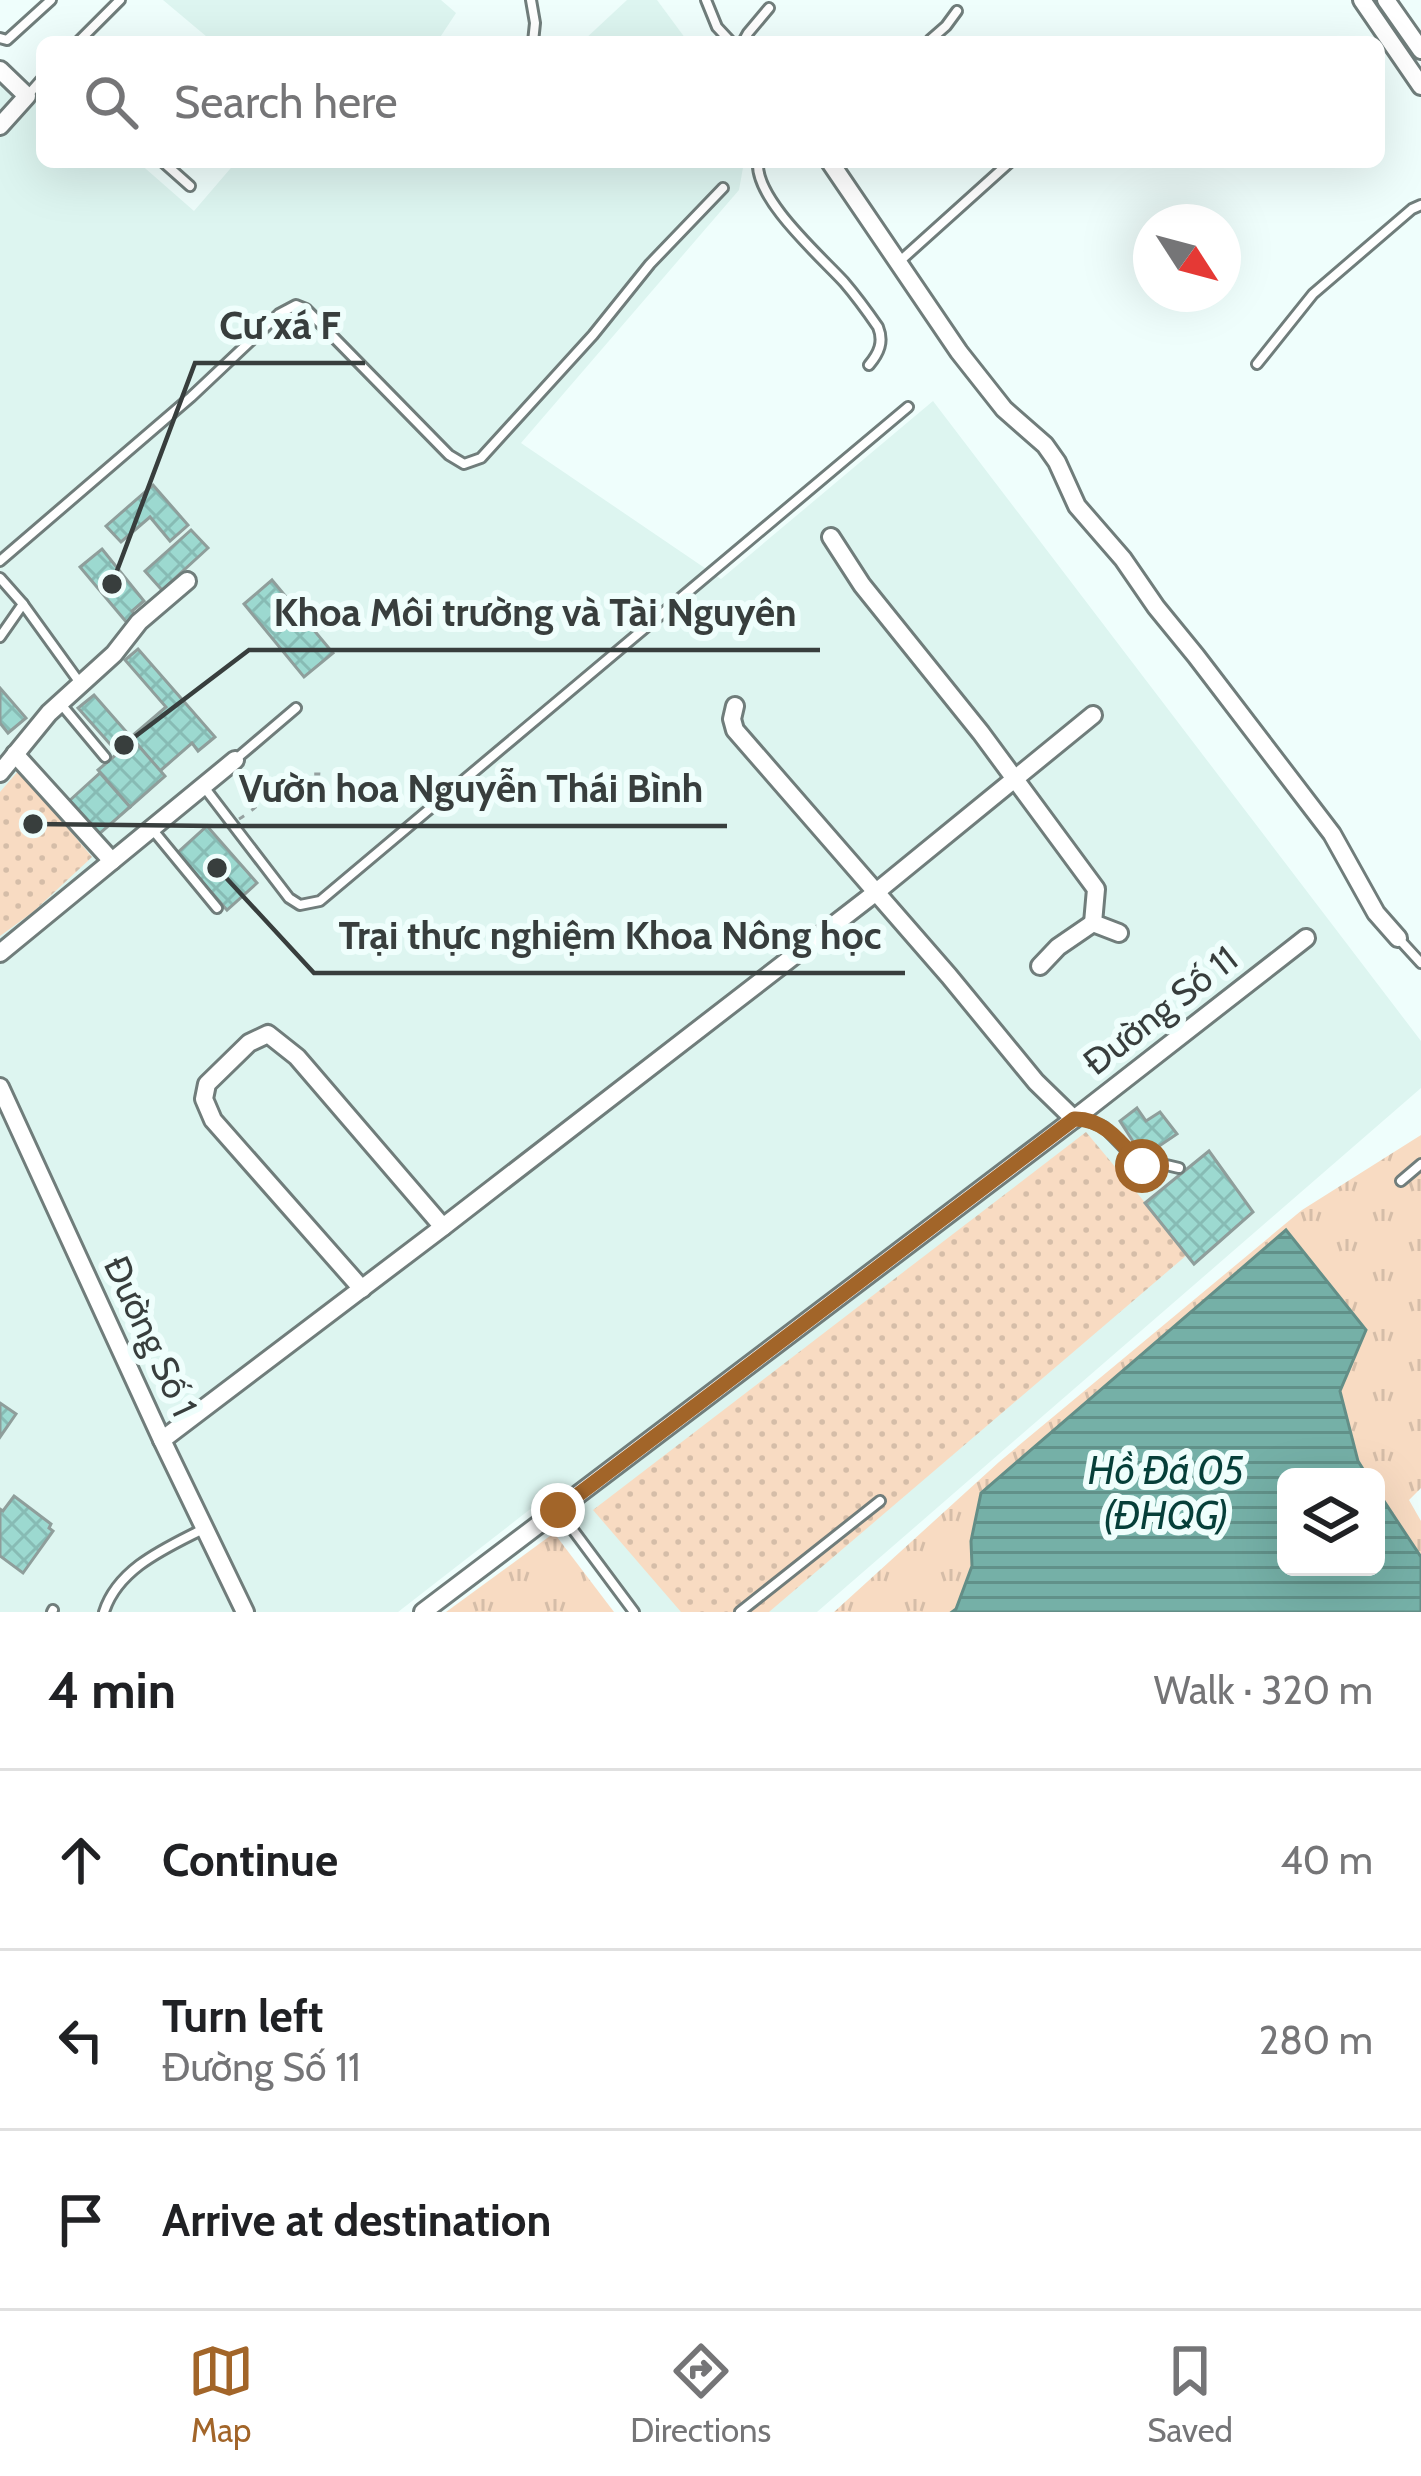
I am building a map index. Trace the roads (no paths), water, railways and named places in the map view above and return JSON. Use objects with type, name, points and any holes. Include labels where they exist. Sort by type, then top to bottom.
[{"type":"street","points":[[1362,0],[1421,86]]},
{"type":"street","points":[[1387,0],[1421,50]]},
{"type":"street","points":[[0,70],[27,96],[0,126]]},
{"type":"street","points":[[834,168],[958,352],[1004,409],[1045,445],[1058,462],[1077,506],[1333,834],[1376,913],[1398,938]]},
{"type":"street","points":[[831,537],[862,585],[1014,777],[1096,890],[1093,923]]},
{"type":"street","points":[[0,772],[59,702],[187,581]]},
{"type":"street","points":[[735,706],[735,730],[1036,1082],[1074,1119]]},
{"type":"street","points":[[162,1440],[875,893],[1093,715]]},
{"type":"street","points":[[15,754],[112,861]]},
{"type":"street","points":[[0,952],[235,760]]},
{"type":"street","points":[[1093,923],[1119,932]]},
{"type":"street","points":[[1040,966],[1058,946],[1093,923]]},
{"type":"street","name":"Đường Số 11","points":[[423,1612],[1306,938]]},
{"type":"street","points":[[362,1289],[213,1120],[205,1091],[213,1076],[249,1043],[268,1034],[297,1057],[443,1227]]},
{"type":"street","name":"Đường Số 1","points":[[0,1087],[245,1612]]},
{"type":"lane","points":[[0,38],[8,40],[51,0]]},
{"type":"lane","points":[[84,36],[120,0]]},
{"type":"lane","points":[[531,0],[534,36]]},
{"type":"lane","points":[[706,0],[725,36]]},
{"type":"lane","points":[[748,36],[769,8]]},
{"type":"lane","points":[[935,36],[957,11]]},
{"type":"lane","points":[[27,96],[36,86]]},
{"type":"lane","points":[[170,168],[190,186]]},
{"type":"lane","points":[[757,168],[788,224],[842,280],[878,327],[880,346],[869,365]]},
{"type":"lane","points":[[898,262],[1003,168]]},
{"type":"lane","points":[[0,562],[279,314],[296,305],[306,309],[449,455],[464,464],[481,458],[650,264],[723,188]]},
{"type":"lane","points":[[1257,364],[1313,294],[1421,205]]},
{"type":"lane","points":[[203,786],[289,898],[300,904],[320,901],[908,407]]},
{"type":"lane","points":[[0,578],[81,684]]},
{"type":"lane","points":[[0,637],[23,604]]},
{"type":"lane","points":[[59,702],[105,757]]},
{"type":"lane","points":[[235,760],[296,709]]},
{"type":"lane","points":[[152,828],[217,908]]},
{"type":"lane","points":[[1398,938],[1421,963]]},
{"type":"lane","points":[[1074,1119],[1104,1127],[1142,1166],[1179,1168]]},
{"type":"lane","points":[[1401,1180],[1421,1164]]},
{"type":"lane","points":[[740,1612],[880,1501]]},
{"type":"lane","points":[[558,1510],[634,1612]]},
{"type":"lane","points":[[104,1612],[121,1581],[153,1555],[205,1528]]},
{"type":"water","name":"Hồ Đá 05 (ĐHQG)","points":[[1286,1230],[1366,1330],[1340,1391],[1362,1468],[1277,1468],[1277,1576],[1385,1576],[1385,1503],[1421,1557],[1421,1612],[952,1612],[972,1566],[971,1541],[981,1493]]},
{"type":"place","name":"Cư xá F","points":[[112,584]]},
{"type":"place","name":"Khoa Môi trường và Tài Nguyên","points":[[124,745]]},
{"type":"place","name":"Vườn hoa Nguyễn Thái Bình","points":[[33,824]]},
{"type":"place","name":"Trại thực nghiệm Khoa Nông học","points":[[217,868]]}]
